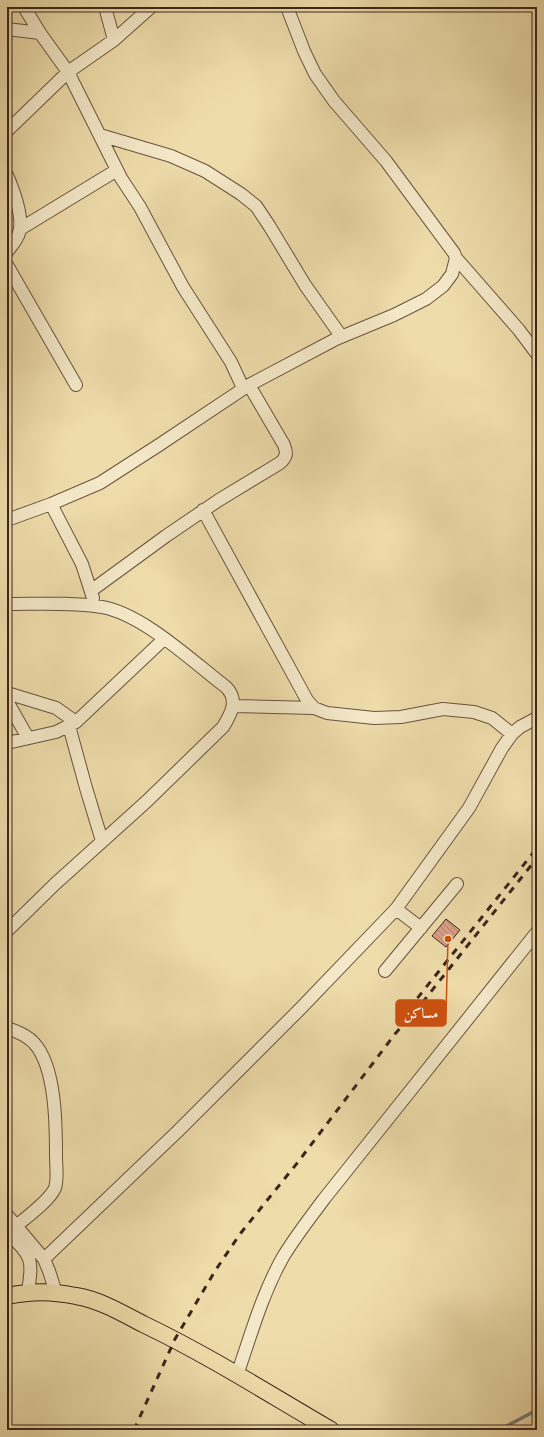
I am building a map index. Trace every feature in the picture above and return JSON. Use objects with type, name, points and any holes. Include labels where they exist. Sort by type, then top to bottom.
[{"type":"main road","points":[[7,1296],[28,1292],[56,1293],[78,1296],[105,1305],[175,1339],[328,1428]]},
{"type":"street","points":[[24,7],[40,33],[68,72],[117,170],[140,207],[184,287],[246,387],[274,427],[284,445],[286,455],[285,459],[280,463],[203,510],[92,590]]},
{"type":"street","points":[[104,7],[114,40]]},
{"type":"street","points":[[7,131],[68,72],[114,40],[151,7]]},
{"type":"street","points":[[287,7],[314,74],[334,101],[386,161],[454,253],[456,258],[519,330],[537,354]]},
{"type":"street","points":[[7,29],[40,33]]},
{"type":"street","points":[[100,135],[171,156],[205,171],[241,194],[256,206],[305,285],[341,336]]},
{"type":"street","points":[[20,229],[117,170]]},
{"type":"street","points":[[7,175],[18,207],[20,229],[16,240],[7,252]]},
{"type":"street","points":[[7,520],[51,504],[100,483],[159,446],[246,387],[341,336],[394,315],[426,299],[443,286],[452,274],[456,258]]},
{"type":"street","points":[[7,265],[76,385]]},
{"type":"street","points":[[51,504],[82,564],[92,590],[96,607]]},
{"type":"street","points":[[203,510],[307,700],[314,708]]},
{"type":"street","points":[[7,604],[65,604],[102,607],[133,618],[164,639],[226,687],[232,694],[233,706],[229,718],[223,727],[147,801],[55,884],[7,931]]},
{"type":"street","points":[[7,744],[56,732],[73,724],[164,639]]},
{"type":"street","points":[[7,694],[56,708],[73,724],[86,788],[102,841]]},
{"type":"street","points":[[7,701],[28,738]]},
{"type":"street","points":[[233,706],[314,708],[327,713],[374,718],[401,717],[443,709],[474,712],[492,718],[512,734]]},
{"type":"street","points":[[44,1259],[178,1131],[301,1008],[396,909],[469,808],[502,748],[512,734],[520,727],[537,718]]},
{"type":"street","points":[[385,971],[457,884]]},
{"type":"street","points":[[396,909],[421,928]]},
{"type":"street","points":[[237,1375],[272,1278],[283,1257],[324,1199],[537,932]]},
{"type":"street","points":[[7,1028],[27,1037],[33,1042],[41,1053],[50,1077],[55,1118],[56,1186],[50,1196],[12,1229]]},
{"type":"street","points":[[7,1215],[12,1229],[29,1256],[31,1270],[28,1292]]},
{"type":"street","points":[[12,1229],[44,1259],[56,1293]]},
{"type":"building","points":[[446,919],[460,930],[446,947],[432,936]]},
{"type":"waterway","points":[[499,1430],[537,1410]]},
{"type":"waterway","points":[[350,1430],[356,1427],[423,1430]]},
{"type":"railway","points":[[400,1020],[537,848]]},
{"type":"railway","points":[[134,1430],[175,1339],[215,1271],[240,1234],[298,1162],[395,1034],[422,1003],[537,858]]},
{"type":"place","name":"مساكن","points":[[448,939]]}]
